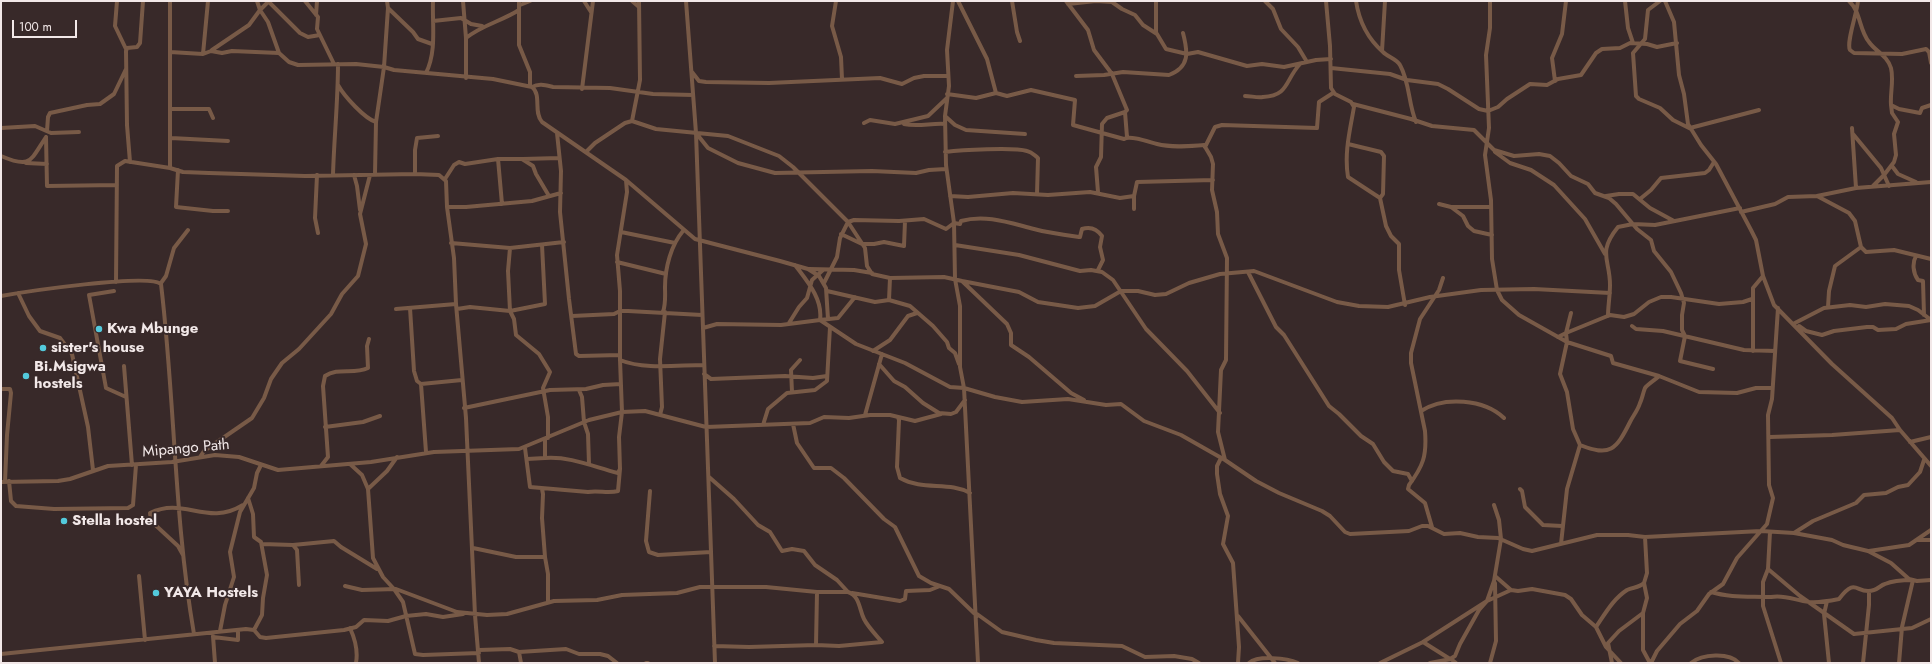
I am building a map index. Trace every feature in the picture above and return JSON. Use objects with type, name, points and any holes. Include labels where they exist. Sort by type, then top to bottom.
[{"type":"street","points":[[116,1],[115,26],[126,49],[127,125],[130,162]]},
{"type":"street","points":[[126,49],[137,47],[140,43],[143,1]]},
{"type":"street","points":[[170,1],[170,168]]},
{"type":"street","points":[[203,54],[208,14],[208,1]]},
{"type":"street","points":[[257,1],[260,10],[268,22],[280,53],[289,62],[298,65],[336,64],[384,67],[394,70],[426,72],[466,78],[493,79],[531,87],[545,85],[552,87],[582,89],[610,88],[653,94],[693,95]]},
{"type":"street","points":[[170,52],[203,54],[211,51],[224,44],[235,33],[249,25],[268,1],[300,33],[308,37],[320,35]]},
{"type":"street","points":[[305,1],[318,18],[317,29],[336,64],[338,85],[333,175]]},
{"type":"street","points":[[316,15],[317,1]]},
{"type":"street","points":[[360,214],[372,175],[376,122],[384,67],[388,8],[387,1]]},
{"type":"street","points":[[426,72],[430,65],[432,44],[432,1]]},
{"type":"street","points":[[463,1],[466,38],[466,78]]},
{"type":"street","points":[[466,38],[484,27],[501,20],[520,5],[530,1]]},
{"type":"street","points":[[584,1],[591,12]]},
{"type":"street","points":[[582,89],[593,1]]},
{"type":"street","points":[[632,1],[639,8]]},
{"type":"street","points":[[632,121],[640,80],[639,1]]},
{"type":"street","points":[[686,1],[696,132],[715,663]]},
{"type":"street","points":[[836,1],[832,26],[841,57],[842,79]]},
{"type":"street","points":[[953,1],[947,50],[948,76],[945,116],[945,152],[954,223],[955,279],[960,306],[960,367]]},
{"type":"street","points":[[958,1],[987,59],[996,93]]},
{"type":"street","points":[[1012,1],[1016,32],[1020,41]]},
{"type":"street","points":[[1156,1],[1156,32],[1166,49],[1187,54],[1198,52],[1247,66],[1262,64],[1284,67],[1300,63],[1331,59]]},
{"type":"street","points":[[1266,1],[1273,9],[1281,29],[1298,47],[1307,62]]},
{"type":"street","points":[[1326,1],[1331,59],[1331,88],[1333,93],[1353,104],[1416,122],[1432,126],[1476,131],[1486,143],[1510,163],[1531,170],[1554,185],[1582,216],[1605,254],[1609,270],[1610,293],[1608,316]]},
{"type":"street","points":[[1356,1],[1358,15],[1363,28],[1382,51],[1399,63],[1407,80],[1410,107],[1416,122]]},
{"type":"street","points":[[1382,51],[1385,1]]},
{"type":"street","points":[[1490,1],[1490,28],[1486,49],[1488,133],[1485,155],[1491,207],[1492,259],[1497,290],[1502,300],[1517,314],[1567,342],[1611,356],[1613,363],[1659,376],[1699,392],[1737,393],[1756,388],[1772,388]]},
{"type":"street","points":[[1555,81],[1552,58],[1562,34],[1566,1]]},
{"type":"street","points":[[1625,1],[1628,28],[1633,43]]},
{"type":"street","points":[[1660,1],[1649,8],[1646,13],[1646,36],[1633,53],[1637,98],[1660,108],[1673,120],[1691,129],[1759,110]]},
{"type":"street","points":[[1665,1],[1674,22],[1679,75],[1684,94],[1687,120],[1700,145],[1714,162],[1756,240],[1763,276],[1772,301],[1832,364],[1892,418],[1924,460],[1931,466]]},
{"type":"street","points":[[1848,1],[1857,12],[1869,42],[1881,52],[1891,68],[1892,113],[1898,122],[1894,134],[1896,158],[1892,166],[1872,186]]},
{"type":"street","points":[[1858,1],[1857,12],[1848,43],[1850,50],[1854,53],[1906,53],[1926,49],[1929,52],[1931,63]]},
{"type":"street","points":[[1067,2],[1112,2],[1135,15],[1141,24],[1156,32]]},
{"type":"street","points":[[1067,2],[1088,30],[1094,50],[1112,74],[1116,87],[1125,102],[1127,110],[1125,112],[1127,138]]},
{"type":"street","points":[[520,5],[519,45],[530,72],[531,87],[535,90],[539,118],[557,133],[587,151],[626,180],[695,240],[808,269],[854,270],[890,278],[944,277],[1019,292],[1038,302],[1078,308],[1095,306],[1120,291],[1138,291],[1155,295],[1166,294],[1189,283],[1220,274],[1248,272],[1262,273],[1346,305],[1383,308],[1478,290],[1534,289],[1610,293]]},
{"type":"street","points":[[388,8],[413,32],[418,39],[432,44]]},
{"type":"street","points":[[433,21],[461,18],[471,24],[484,27]]},
{"type":"street","points":[[1076,76],[1123,72],[1169,75],[1176,72],[1183,66],[1187,54],[1183,33]]},
{"type":"street","points":[[1331,68],[1390,74],[1407,80],[1442,86],[1478,109],[1488,111],[1498,107],[1507,98],[1530,84],[1547,85],[1555,81],[1583,74],[1596,53],[1600,50],[1618,48],[1633,43],[1657,47],[1677,43]]},
{"type":"street","points":[[211,51],[222,53],[232,51],[280,53]]},
{"type":"street","points":[[1244,96],[1255,96],[1261,98],[1276,96],[1283,92],[1293,70],[1300,63]]},
{"type":"street","points":[[117,185],[47,186],[48,117],[50,113],[87,105],[100,104],[114,94],[126,69]]},
{"type":"street","points":[[691,70],[699,81],[706,82],[769,83],[880,78],[902,84],[919,77],[948,76]]},
{"type":"street","points":[[338,85],[346,97],[369,119],[376,122]]},
{"type":"street","points":[[947,95],[976,98],[996,93],[1007,96],[1031,90],[1075,100],[1074,125],[1124,140],[1127,138],[1163,145],[1204,145],[1211,157],[1213,168],[1213,197],[1217,212],[1218,234],[1226,254],[1228,274],[1226,360],[1221,370],[1218,436],[1224,459],[1216,471],[1220,494],[1228,516],[1223,544],[1233,560],[1238,616],[1238,663]]},
{"type":"street","points":[[1205,147],[1215,128],[1222,125],[1317,128],[1318,102],[1333,93]]},
{"type":"street","points":[[904,124],[928,116],[947,95]]},
{"type":"street","points":[[1353,104],[1354,107],[1346,160],[1348,178],[1358,182],[1380,198],[1386,226],[1391,236],[1398,244],[1399,270],[1405,305]]},
{"type":"street","points":[[1891,105],[1899,109],[1920,113],[1922,108],[1931,105]]},
{"type":"street","points":[[170,109],[209,109],[213,118]]},
{"type":"street","points":[[1098,192],[1096,167],[1101,157],[1102,124],[1107,118],[1125,112]]},
{"type":"street","points":[[945,116],[966,130],[1025,134]]},
{"type":"street","points":[[864,123],[870,120],[883,124],[945,124]]},
{"type":"street","points":[[587,151],[598,141],[625,123],[632,121],[656,129],[728,136],[779,156],[800,173],[848,222],[865,248],[867,266],[872,274]]},
{"type":"street","points":[[1,128],[35,126],[47,134],[79,132]]},
{"type":"street","points":[[1852,128],[1853,164],[1856,188]]},
{"type":"street","points":[[696,132],[708,148],[738,163],[775,173],[872,171],[916,173],[929,170],[946,169]]},
{"type":"street","points":[[557,133],[561,171],[560,208],[577,355],[620,358],[633,365],[704,365]]},
{"type":"street","points":[[26,162],[33,157],[47,134]]},
{"type":"street","points":[[1853,134],[1877,162],[1888,186]]},
{"type":"street","points":[[415,174],[415,150],[417,138],[438,136]]},
{"type":"street","points":[[170,138],[228,141]]},
{"type":"street","points":[[1348,144],[1381,152],[1384,156],[1383,194],[1380,198]]},
{"type":"street","points":[[945,152],[1026,150],[1033,153],[1038,158],[1037,194]]},
{"type":"street","points":[[1494,150],[1514,156],[1539,154],[1548,156],[1560,163],[1571,176],[1588,184],[1595,193],[1605,196],[1619,206],[1633,224],[1651,240],[1654,251],[1671,272],[1684,299],[1682,330],[1686,336],[1680,361],[1713,369]]},
{"type":"street","points":[[1,156],[13,162],[47,164]]},
{"type":"street","points":[[479,663],[475,615],[468,451],[456,304],[454,258],[445,179],[454,165],[459,162],[465,164],[498,159],[559,158]]},
{"type":"street","points":[[498,159],[502,204]]},
{"type":"street","points":[[523,159],[533,166],[549,196]]},
{"type":"street","points":[[116,282],[117,166],[125,161],[178,170],[209,173],[317,176],[415,174],[439,175],[445,179]]},
{"type":"street","points":[[1640,199],[1651,190],[1661,178],[1705,172],[1709,170],[1714,162]]},
{"type":"street","points":[[1892,166],[1898,174],[1916,182]]},
{"type":"street","points":[[178,170],[176,207],[228,211]]},
{"type":"street","points":[[200,457],[204,451],[252,418],[264,398],[271,379],[282,363],[299,349],[331,314],[342,294],[358,276],[366,244],[354,175]]},
{"type":"street","points":[[317,176],[315,218],[318,233]]},
{"type":"street","points":[[525,448],[530,487],[588,492],[595,490],[612,493],[618,491],[620,469],[619,437],[622,412],[617,250],[627,192],[626,180]]},
{"type":"street","points":[[1134,209],[1134,196],[1137,182],[1213,180]]},
{"type":"street","points":[[1605,254],[1608,242],[1618,227],[1633,224],[1652,225],[1775,204],[1791,196],[1817,196],[1872,186],[1931,182]]},
{"type":"street","points":[[950,196],[968,197],[1008,193],[1048,195],[1098,192],[1120,198],[1134,196]]},
{"type":"street","points":[[447,207],[540,200],[560,193]]},
{"type":"street","points":[[1605,196],[1630,193],[1650,208],[1674,221]]},
{"type":"street","points":[[1817,196],[1847,210],[1854,218],[1858,227],[1861,247],[1866,252],[1894,250],[1931,260]]},
{"type":"street","points":[[1439,204],[1451,207],[1491,207]]},
{"type":"street","points":[[1451,207],[1463,216],[1468,226],[1474,231],[1492,236]]},
{"type":"street","points":[[824,283],[837,257],[841,234],[848,222],[854,220],[924,220],[946,229],[954,223],[960,224],[961,221],[972,218],[986,218],[1043,231],[1080,236],[1082,229],[1088,227],[1094,228],[1100,232],[1103,239],[1100,247],[1103,260],[1098,270]]},
{"type":"street","points":[[841,234],[862,244],[884,242],[904,246],[905,221]]},
{"type":"street","points":[[188,230],[174,248],[166,276],[161,283],[170,360],[176,462],[184,557],[194,634]]},
{"type":"street","points":[[660,415],[662,407],[660,365],[666,274],[675,243],[683,231]]},
{"type":"street","points":[[621,232],[675,243]]},
{"type":"street","points":[[452,243],[510,248],[564,242]]},
{"type":"street","points":[[457,309],[470,307],[510,311],[545,304],[542,245]]},
{"type":"street","points":[[955,245],[1019,255],[1080,271],[1098,270],[1113,280],[1146,329],[1187,371],[1220,413]]},
{"type":"street","points":[[1828,307],[1828,291],[1835,266],[1861,247]]},
{"type":"street","points":[[510,248],[508,271],[510,311],[514,319],[516,335],[539,354],[550,372],[543,384],[542,391],[548,417],[545,458]]},
{"type":"street","points":[[1916,256],[1913,262],[1915,276],[1918,280],[1923,281],[1924,315]]},
{"type":"street","points":[[617,262],[666,274]]},
{"type":"street","points":[[795,265],[810,284],[818,301],[821,313],[820,320]]},
{"type":"street","points":[[808,269],[816,274],[824,283],[827,291],[828,319]]},
{"type":"street","points":[[789,323],[799,307],[807,298],[810,284],[816,274],[822,270]]},
{"type":"street","points":[[1248,272],[1276,327],[1284,335],[1324,401],[1361,436],[1373,444],[1385,464],[1396,472],[1408,474],[1412,481]]},
{"type":"street","points":[[1753,351],[1753,286],[1763,276]]},
{"type":"street","points":[[890,278],[890,300]]},
{"type":"street","points":[[1432,527],[1425,503],[1418,495],[1409,490],[1409,485],[1423,465],[1426,444],[1411,363],[1411,353],[1420,319],[1441,287],[1443,278]]},
{"type":"street","points":[[1,296],[116,282],[145,280],[161,283]]},
{"type":"street","points":[[962,281],[1007,324],[1011,333],[1011,345],[1030,357],[1071,393],[1090,402]]},
{"type":"street","points":[[114,291],[88,295],[106,388],[126,397]]},
{"type":"street","points":[[827,291],[875,302],[890,300],[906,304],[931,323],[947,342],[949,348],[955,353],[960,367],[965,400],[977,615],[978,663]]},
{"type":"street","points":[[18,293],[28,316],[40,331],[60,338],[72,354],[88,427],[93,470]]},
{"type":"street","points":[[703,328],[730,323],[741,325],[789,323],[838,318],[855,297]]},
{"type":"street","points":[[1558,337],[1608,316],[1612,315],[1624,317],[1634,314],[1649,302],[1662,297],[1726,304],[1743,302],[1752,299]]},
{"type":"street","points":[[396,309],[456,304]]},
{"type":"street","points":[[1794,324],[1817,310],[1828,307],[1850,305],[1866,307],[1883,304],[1914,308],[1931,320]]},
{"type":"street","points":[[410,308],[414,371],[417,381],[421,384],[426,452]]},
{"type":"street","points":[[1651,663],[1657,651],[1680,624],[1697,611],[1711,592],[1723,584],[1737,558],[1767,524],[1773,498],[1769,484],[1768,446],[1770,437],[1768,415],[1772,402],[1778,308]]},
{"type":"street","points":[[572,316],[614,314],[620,311],[702,315]]},
{"type":"street","points":[[873,351],[890,340],[908,316],[917,313]]},
{"type":"street","points":[[1561,544],[1567,489],[1580,445],[1573,429],[1567,392],[1560,374],[1567,342],[1566,333],[1571,313]]},
{"type":"street","points":[[820,320],[856,344],[905,363],[950,387],[964,388],[995,397],[1022,402],[1058,398],[1106,405],[1121,404],[1144,421],[1181,435],[1224,459],[1248,476],[1279,493],[1322,511],[1330,516],[1345,532],[1356,534],[1406,532],[1422,526],[1432,527],[1444,534],[1460,533],[1478,537],[1501,539],[1528,550],[1597,535],[1645,537],[1781,531],[1832,540],[1843,545],[1868,551],[1884,558],[1905,576],[1914,580]]},
{"type":"street","points":[[1794,324],[1817,336],[1834,331],[1867,327],[1873,327],[1878,330],[1896,329],[1906,324],[1931,320]]},
{"type":"street","points":[[1632,326],[1638,330],[1658,330],[1744,350],[1775,351]]},
{"type":"street","points":[[763,425],[768,409],[787,393],[808,392],[818,389],[826,381],[830,327]]},
{"type":"street","points":[[321,466],[328,457],[325,427],[324,376],[342,371],[360,372],[368,368],[367,346],[369,339]]},
{"type":"street","points":[[866,415],[882,354]]},
{"type":"street","points":[[792,392],[791,368],[800,360]]},
{"type":"street","points":[[880,364],[894,382],[903,385],[923,403],[941,414]]},
{"type":"street","points":[[1,389],[10,389],[11,393],[5,482],[11,501],[16,506],[54,509],[128,508],[133,505],[134,465],[124,366]]},
{"type":"street","points":[[704,374],[711,379],[791,377],[813,378],[827,376]]},
{"type":"street","points":[[1580,445],[1598,451],[1607,451],[1612,448],[1622,438],[1628,428],[1640,404],[1645,388],[1659,376]]},
{"type":"street","points":[[421,384],[462,380]]},
{"type":"street","points":[[464,408],[542,391],[556,389],[579,390],[621,384]]},
{"type":"street","points":[[579,390],[582,397],[584,422],[588,434],[589,464]]},
{"type":"street","name":"Mipango Path","points":[[5,482],[66,480],[108,466],[176,462],[200,457],[234,456],[278,470],[350,464],[426,452],[525,448],[584,422],[622,412],[640,410],[706,427],[810,423],[824,417],[850,418],[866,415],[890,415],[915,421],[941,414],[951,414],[956,412],[965,400]]},
{"type":"street","points":[[1421,411],[1430,405],[1443,403],[1473,403],[1496,411],[1504,418]]},
{"type":"street","points":[[325,427],[363,422],[380,416]]},
{"type":"street","points":[[898,417],[897,472],[900,478],[929,487],[961,488],[970,493]]},
{"type":"street","points":[[793,424],[797,443],[807,455],[814,468],[831,468],[844,478],[884,519],[895,527],[919,576],[949,589],[977,615],[1002,632],[1054,643],[1122,646],[1145,656],[1174,656],[1192,659],[1199,663]]},
{"type":"street","points":[[1770,437],[1832,435],[1900,430]]},
{"type":"street","points":[[1910,442],[1931,437]]},
{"type":"street","points":[[368,489],[387,471],[397,457]]},
{"type":"street","points":[[527,459],[563,459],[589,464],[618,473],[620,469]]},
{"type":"street","points":[[1794,533],[1813,521],[1856,503],[1864,495],[1886,494],[1898,487],[1906,486],[1918,474],[1924,460]]},
{"type":"street","points":[[350,464],[362,475],[368,489],[373,558],[383,577],[403,602],[416,654],[423,656],[510,649],[519,652],[566,649],[579,654],[596,653],[607,656],[617,663]]},
{"type":"street","points":[[220,631],[226,601],[234,577],[230,552],[243,505],[254,488],[257,473],[261,465]]},
{"type":"street","points":[[709,477],[734,498],[758,525],[770,532],[782,551],[792,549],[804,551],[815,566],[837,580],[860,604],[864,618],[882,642],[839,646],[714,646]]},
{"type":"street","points":[[542,489],[542,518],[548,574],[548,602]]},
{"type":"street","points":[[1520,489],[1522,491],[1525,507],[1544,525],[1562,526]]},
{"type":"street","points":[[650,491],[646,541],[649,552],[658,555],[711,552]]},
{"type":"street","points":[[248,498],[253,514],[254,537],[262,544],[293,545],[334,541],[341,547],[379,570]]},
{"type":"street","points":[[184,557],[178,546],[151,521],[149,515],[163,508],[180,507],[212,514],[234,510],[243,505]]},
{"type":"street","points":[[1490,663],[1496,641],[1495,579],[1501,539],[1500,520],[1494,505]]},
{"type":"street","points":[[1868,551],[1909,545],[1931,530]]},
{"type":"street","points":[[1770,532],[1768,569],[1763,582],[1762,597],[1763,606],[1781,663]]},
{"type":"street","points":[[1645,537],[1646,573],[1644,583],[1647,598],[1642,613],[1644,650],[1651,663]]},
{"type":"street","points":[[1916,540],[1931,540]]},
{"type":"street","points":[[254,630],[262,615],[267,575],[262,544]]},
{"type":"street","points":[[293,545],[297,550],[299,585]]},
{"type":"street","points":[[473,548],[516,557],[545,557]]},
{"type":"street","points":[[1768,569],[1783,583],[1824,614],[1854,634],[1867,634],[1912,628],[1931,619]]},
{"type":"street","points":[[140,576],[145,640]]},
{"type":"street","points":[[1495,579],[1511,590],[1518,591],[1532,589],[1565,595],[1571,599],[1582,615],[1596,627],[1608,649],[1612,663]]},
{"type":"street","points":[[1430,663],[1450,659],[1455,656],[1471,623],[1487,601],[1495,579]]},
{"type":"street","points":[[1711,592],[1730,597],[1738,595],[1792,597],[1809,602],[1838,599],[1846,589],[1853,587],[1869,591],[1875,590],[1883,584],[1895,580],[1931,580]]},
{"type":"street","points":[[1899,663],[1902,629],[1914,580]]},
{"type":"street","points":[[1596,627],[1614,601],[1621,594],[1628,589],[1639,587],[1644,583]]},
{"type":"street","points":[[345,586],[362,590],[394,589],[466,614],[475,615],[507,614],[548,602],[597,600],[622,595],[677,593],[698,588],[766,587],[816,592],[850,593],[900,601],[905,600],[906,591],[932,590],[940,586]]},
{"type":"street","points":[[1380,663],[1424,642],[1487,601],[1511,590]]},
{"type":"street","points":[[1863,663],[1867,634],[1869,591]]},
{"type":"street","points":[[816,592],[816,645]]},
{"type":"street","points":[[1827,601],[1824,614],[1829,663]]},
{"type":"street","points":[[1621,663],[1608,649],[1608,643],[1619,631],[1642,613]]},
{"type":"street","points":[[254,630],[260,637],[266,638],[306,633],[319,634],[356,627],[364,620],[388,622],[406,616],[426,614],[443,617],[466,614]]},
{"type":"street","points":[[1238,616],[1261,647],[1273,658],[1275,663]]},
{"type":"street","points":[[350,628],[354,638],[357,658],[356,663]]},
{"type":"street","points":[[213,635],[220,631],[254,630]]},
{"type":"street","points":[[1,654],[194,634],[213,635],[238,640],[238,631]]},
{"type":"street","points":[[213,635],[215,663]]},
{"type":"street","points":[[1424,642],[1456,663]]},
{"type":"street","points":[[519,652],[521,663]]},
{"type":"street","points":[[1691,663],[1697,659],[1718,656],[1729,657],[1739,663]]},
{"type":"street","points":[[1249,663],[1260,659],[1273,658],[1292,660],[1298,663]]},
{"type":"place","name":"Kwa Mbunge","points":[[99,329]]},
{"type":"place","name":"sister's house","points":[[43,348]]},
{"type":"place","name":"Bi.Msigwa hostels","points":[[26,376]]},
{"type":"place","name":"Stella hostel","points":[[64,521]]},
{"type":"place","name":"YAYA Hostels","points":[[156,593]]}]
